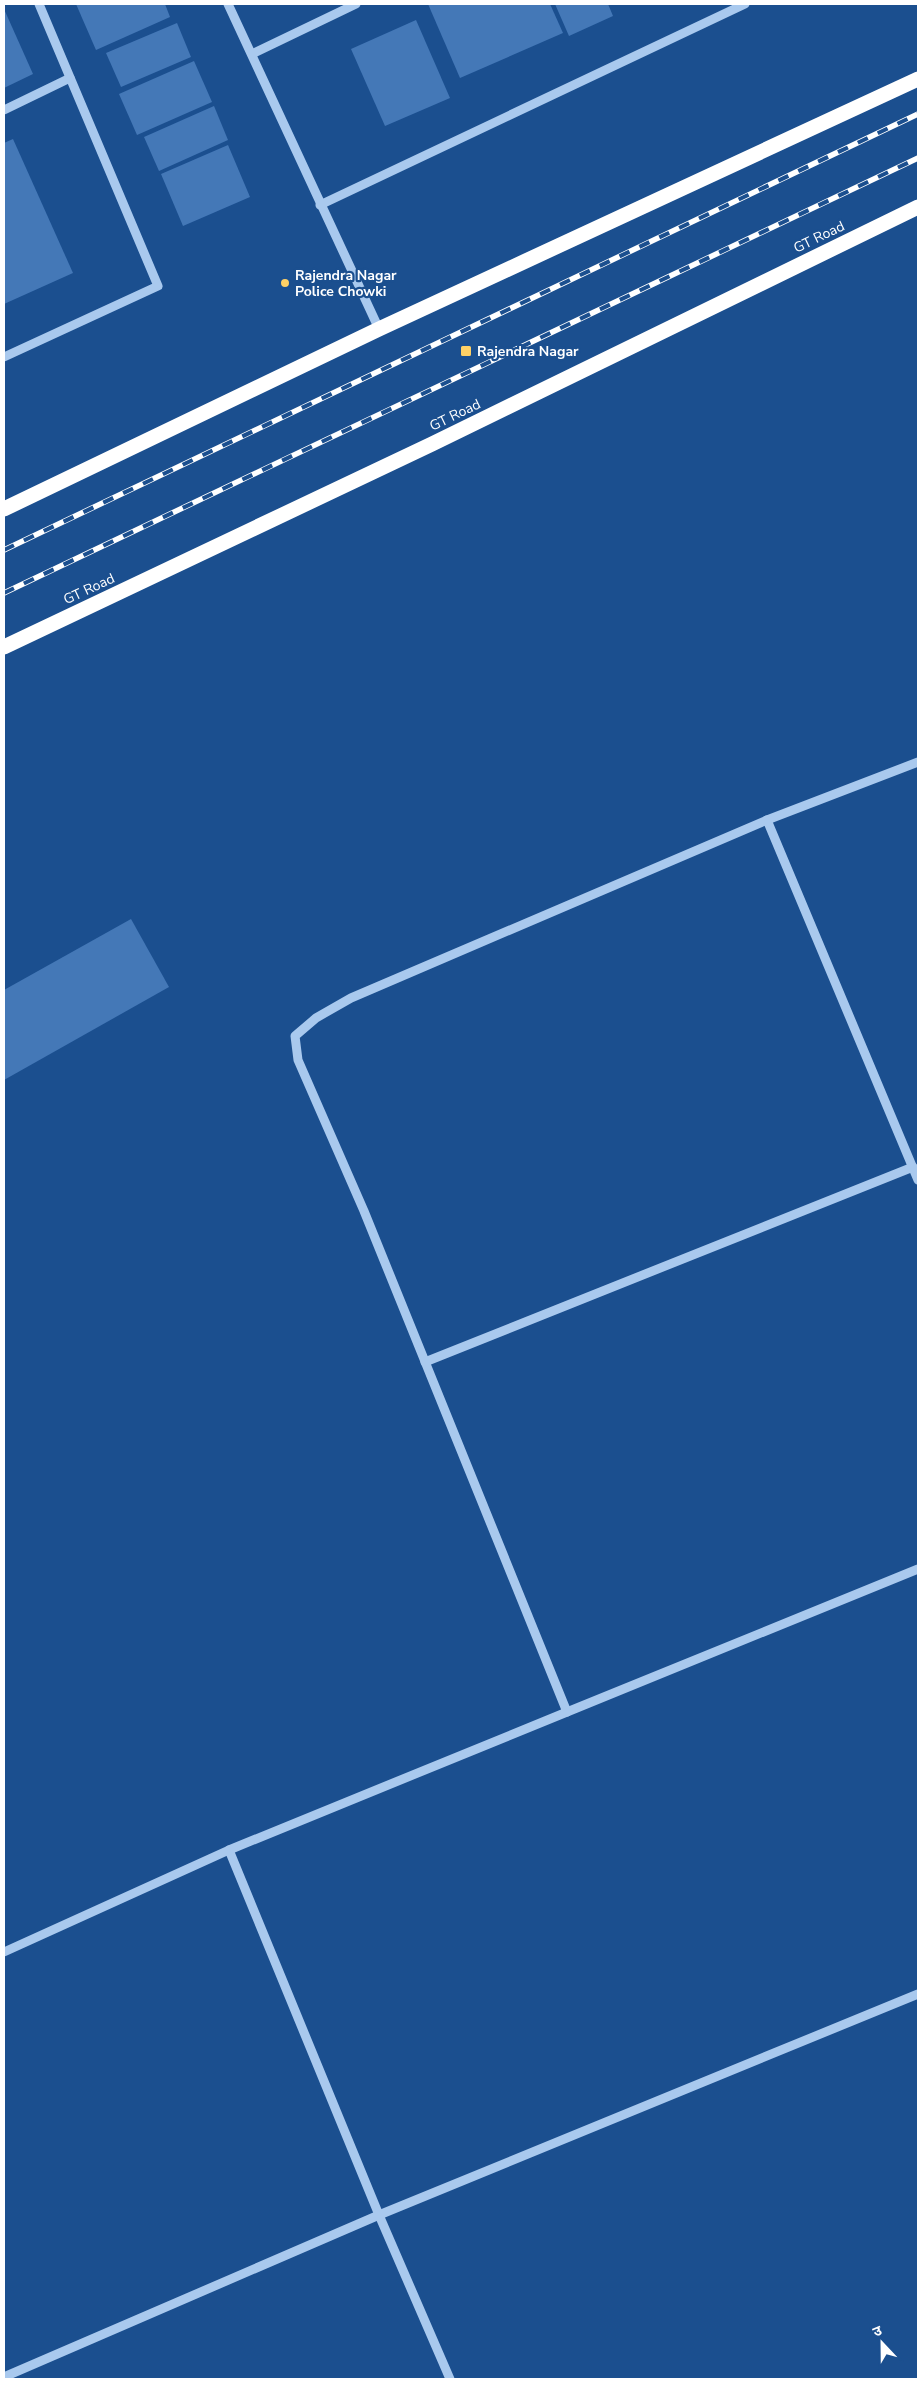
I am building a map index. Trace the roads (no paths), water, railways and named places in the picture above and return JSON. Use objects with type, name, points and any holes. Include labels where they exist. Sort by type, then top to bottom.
[{"type":"highway","points":[[4,509],[379,329],[918,79]]},
{"type":"highway","name":"GT Road","points":[[4,647],[432,444],[918,207]]},
{"type":"street","points":[[4,357],[158,286],[39,4]]},
{"type":"street","points":[[228,4],[379,329]]},
{"type":"street","points":[[252,54],[356,4]]},
{"type":"street","points":[[320,205],[745,4]]},
{"type":"street","points":[[4,110],[70,78]]},
{"type":"street","points":[[567,1712],[364,1210],[298,1060],[295,1036],[316,1018],[351,998],[766,820],[918,762]]},
{"type":"street","points":[[766,820],[918,1180]]},
{"type":"street","points":[[425,1362],[913,1167]]},
{"type":"street","points":[[4,1952],[230,1850],[918,1570]]},
{"type":"street","points":[[230,1850],[379,2215],[450,2379]]},
{"type":"street","points":[[4,2377],[379,2215],[918,1994]]},
{"type":"railway","points":[[4,550],[918,114]]},
{"type":"railway","points":[[4,593],[918,158]]},
{"type":"place","name":"Rajendra Nagar Police Chowki","points":[[285,283]]},
{"type":"place","name":"Rajendra Nagar","points":[[466,351]]}]
